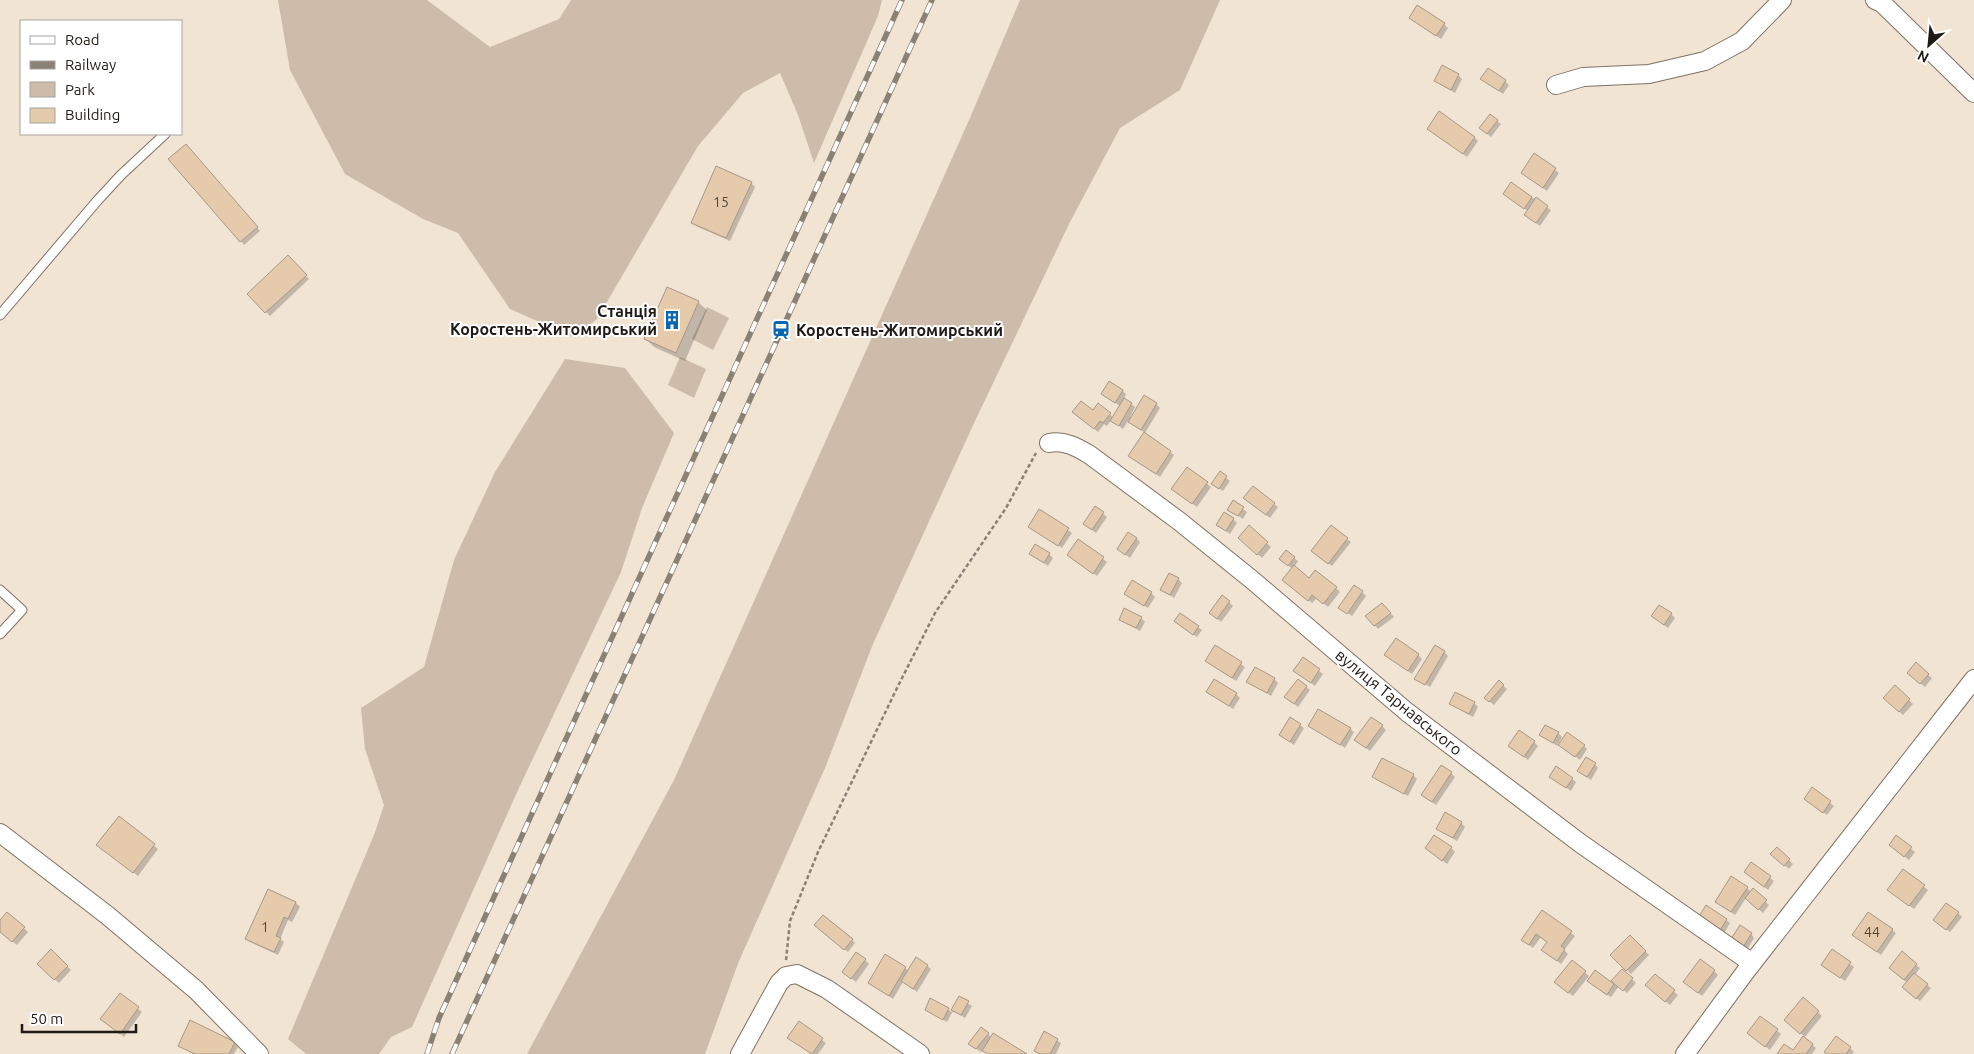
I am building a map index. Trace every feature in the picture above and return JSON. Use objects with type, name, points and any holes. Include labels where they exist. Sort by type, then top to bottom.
[{"type":"street","points":[[1556,85],[1583,77],[1649,74],[1705,61],[1742,42],[1782,0]]},
{"type":"street","points":[[1875,0],[1882,3],[1974,93]]},
{"type":"street","name":"вулиця Тарнавського","points":[[1049,443],[1059,441],[1090,454],[1251,579],[1414,718],[1580,843],[1752,963]]},
{"type":"street","points":[[1685,1054],[1752,963],[1974,680]]},
{"type":"street","points":[[0,833],[107,915],[196,990],[254,1051]]},
{"type":"street","points":[[740,1054],[778,983],[786,976],[796,974],[827,989],[920,1054]]},
{"type":"lane","points":[[0,315],[97,201],[121,175],[164,135]]},
{"type":"lane","points":[[0,590],[22,610],[0,634]]},
{"type":"path","points":[[786,976],[786,952],[790,921],[818,852],[902,678],[935,613],[1006,508],[1037,451],[1049,443]]},
{"type":"green space","points":[[278,0],[427,0],[490,47],[559,19],[571,0],[882,0],[878,16],[814,163],[798,115],[780,73],[743,93],[698,146],[597,319],[573,337],[510,309],[458,233],[423,219],[345,174],[290,70]]},
{"type":"green space","points":[[1020,0],[1220,0],[1180,90],[1120,128],[1070,222],[975,421],[873,644],[825,768],[739,961],[705,1054],[527,1054],[674,780],[970,118]]},
{"type":"green space","points":[[707,307],[729,318],[713,350],[692,339]]},
{"type":"green space","points":[[680,357],[706,369],[694,398],[668,385]]},
{"type":"green space","points":[[565,359],[625,368],[674,433],[642,508],[621,572],[519,788],[412,1027],[391,1037],[379,1054],[306,1054],[288,1039],[374,835],[384,805],[365,749],[361,708],[424,667],[454,560],[495,472]]},
{"type":"building","points":[[1417,5],[1445,23],[1436,36],[1409,18]]},
{"type":"building","points":[[1442,65],[1459,74],[1451,90],[1434,81]]},
{"type":"building","points":[[1488,68],[1506,80],[1499,91],[1480,79]]},
{"type":"building","points":[[1439,111],[1475,137],[1463,154],[1427,129]]},
{"type":"building","points":[[1490,114],[1498,120],[1487,134],[1479,128]]},
{"type":"building","points":[[186,144],[258,227],[240,242],[168,159]]},
{"type":"building","points":[[1534,153],[1556,168],[1543,188],[1521,173]]},
{"type":"building","points":[[716,166],[752,182],[726,238],[691,223]]},
{"type":"building","points":[[1511,182],[1532,197],[1524,209],[1503,194]]},
{"type":"building","points":[[1536,197],[1548,206],[1536,223],[1524,215]]},
{"type":"building","points":[[288,255],[307,275],[265,313],[247,294]]},
{"type":"building","name":"Станція Коростень-Житомирський","points":[[667,287],[699,301],[676,353],[644,339]]},
{"type":"building","points":[[1109,381],[1123,390],[1115,403],[1101,394]]},
{"type":"building","points":[[1144,395],[1157,403],[1141,430],[1128,422]]},
{"type":"building","points":[[1124,398],[1132,403],[1119,426],[1110,421]]},
{"type":"building","points":[[1081,401],[1093,410],[1098,403],[1111,413],[1103,423],[1100,421],[1094,429],[1072,412]]},
{"type":"building","points":[[1144,432],[1171,451],[1156,474],[1128,456]]},
{"type":"building","points":[[1187,467],[1208,482],[1192,504],[1171,489]]},
{"type":"building","points":[[1220,471],[1227,476],[1219,489],[1211,484]]},
{"type":"building","points":[[1253,486],[1275,503],[1266,515],[1243,498]]},
{"type":"building","points":[[1233,500],[1244,507],[1238,516],[1227,510]]},
{"type":"building","points":[[1095,506],[1104,512],[1092,530],[1083,524]]},
{"type":"building","points":[[1039,509],[1069,528],[1058,546],[1028,527]]},
{"type":"building","points":[[1224,512],[1234,518],[1226,531],[1216,525]]},
{"type":"building","points":[[1249,525],[1268,542],[1257,555],[1238,538]]},
{"type":"building","points":[[1331,525],[1348,538],[1328,564],[1311,551]]},
{"type":"building","points":[[1128,532],[1137,538],[1125,555],[1117,549]]},
{"type":"building","points":[[1078,539],[1104,557],[1093,574],[1067,555]]},
{"type":"building","points":[[1035,544],[1050,553],[1044,563],[1029,554]]},
{"type":"building","points":[[1286,550],[1295,557],[1288,566],[1279,559]]},
{"type":"building","points":[[1294,565],[1309,578],[1315,570],[1337,587],[1323,604],[1312,595],[1308,601],[1282,580]]},
{"type":"building","points":[[1169,573],[1179,578],[1170,595],[1160,590]]},
{"type":"building","points":[[1132,580],[1152,592],[1144,606],[1124,594]]},
{"type":"building","points":[[1354,585],[1363,591],[1347,614],[1338,608]]},
{"type":"building","points":[[1222,595],[1230,601],[1217,619],[1209,613]]},
{"type":"building","points":[[1382,603],[1391,613],[1374,626],[1365,616]]},
{"type":"building","points":[[1659,605],[1672,613],[1664,625],[1651,616]]},
{"type":"building","points":[[1124,608],[1142,617],[1136,628],[1119,620]]},
{"type":"building","points":[[1180,613],[1199,626],[1193,635],[1174,621]]},
{"type":"building","points":[[1396,638],[1419,654],[1408,671],[1384,655]]},
{"type":"building","points":[[1215,645],[1242,662],[1232,678],[1205,661]]},
{"type":"building","points":[[1435,645],[1445,651],[1425,685],[1414,679]]},
{"type":"building","points":[[1303,657],[1320,669],[1311,683],[1293,671]]},
{"type":"building","points":[[1916,662],[1929,674],[1920,684],[1907,673]]},
{"type":"building","points":[[1255,667],[1275,678],[1267,693],[1246,682]]},
{"type":"building","points":[[1214,679],[1237,693],[1229,706],[1206,692]]},
{"type":"building","points":[[1298,679],[1307,686],[1294,704],[1284,697]]},
{"type":"building","points":[[1499,680],[1504,685],[1489,702],[1484,698]]},
{"type":"building","points":[[1895,685],[1910,699],[1899,712],[1883,698]]},
{"type":"building","points":[[1455,692],[1475,702],[1469,714],[1449,704]]},
{"type":"building","points":[[1318,709],[1351,728],[1340,745],[1308,726]]},
{"type":"building","points":[[1290,717],[1301,724],[1290,742],[1279,735]]},
{"type":"building","points":[[1371,717],[1383,725],[1366,748],[1354,740]]},
{"type":"building","points":[[1545,725],[1559,732],[1553,743],[1539,735]]},
{"type":"building","points":[[1519,730],[1535,741],[1524,757],[1508,746]]},
{"type":"building","points":[[1567,732],[1585,745],[1575,757],[1558,745]]},
{"type":"building","points":[[1586,757],[1596,763],[1587,777],[1577,771]]},
{"type":"building","points":[[1382,758],[1414,774],[1404,794],[1372,777]]},
{"type":"building","points":[[1441,765],[1452,772],[1432,802],[1421,795]]},
{"type":"building","points":[[1556,766],[1573,778],[1566,788],[1549,777]]},
{"type":"building","points":[[1812,787],[1831,801],[1823,813],[1804,799]]},
{"type":"building","points":[[1445,812],[1462,822],[1453,838],[1436,829]]},
{"type":"building","points":[[119,816],[155,844],[133,873],[96,845]]},
{"type":"building","points":[[1434,835],[1452,847],[1442,861],[1425,848]]},
{"type":"building","points":[[1896,835],[1912,847],[1904,857],[1889,845]]},
{"type":"building","points":[[1777,847],[1790,859],[1784,866],[1770,854]]},
{"type":"building","points":[[1751,862],[1771,876],[1764,887],[1744,872]]},
{"type":"building","points":[[1903,869],[1925,885],[1909,906],[1887,890]]},
{"type":"building","points":[[1731,876],[1748,887],[1731,912],[1715,902]]},
{"type":"building","points":[[1753,888],[1767,900],[1758,910],[1745,898]]},
{"type":"building","points":[[268,889],[296,902],[288,919],[284,917],[276,936],[281,938],[274,952],[245,939]]},
{"type":"building","points":[[1946,903],[1959,912],[1946,930],[1933,920]]},
{"type":"building","points":[[1706,905],[1727,919],[1719,932],[1698,918]]},
{"type":"building","points":[[1542,910],[1572,931],[1561,946],[1565,949],[1557,961],[1541,950],[1547,942],[1536,934],[1529,945],[1521,940]]},
{"type":"building","points":[[7,912],[25,927],[12,942],[0,932],[0,920]]},
{"type":"building","points":[[1868,912],[1893,929],[1877,952],[1852,935]]},
{"type":"building","points":[[823,915],[853,939],[844,950],[814,925]]},
{"type":"building","points":[[1740,925],[1752,933],[1743,947],[1731,939]]},
{"type":"building","points":[[1630,935],[1646,951],[1626,971],[1610,955]]},
{"type":"building","points":[[51,949],[68,966],[54,980],[37,964]]},
{"type":"building","points":[[1832,949],[1851,962],[1840,978],[1821,965]]},
{"type":"building","points":[[1902,951],[1917,964],[1904,980],[1889,968]]},
{"type":"building","points":[[856,952],[866,959],[851,979],[842,972]]},
{"type":"building","points":[[885,954],[906,967],[889,996],[868,983]]},
{"type":"building","points":[[916,957],[928,965],[913,989],[901,981]]},
{"type":"building","points":[[1700,959],[1715,970],[1698,993],[1683,982]]},
{"type":"building","points":[[1572,960],[1586,971],[1568,993],[1554,982]]},
{"type":"building","points":[[1622,969],[1633,978],[1623,991],[1611,981]]},
{"type":"building","points":[[1595,970],[1614,984],[1607,995],[1587,981]]},
{"type":"building","points":[[1914,973],[1928,984],[1916,999],[1902,987]]},
{"type":"building","points":[[1655,974],[1675,990],[1665,1002],[1645,985]]},
{"type":"building","points":[[120,993],[139,1007],[120,1034],[100,1019]]},
{"type":"building","points":[[959,996],[969,1001],[961,1015],[951,1010]]},
{"type":"building","points":[[1803,997],[1819,1011],[1800,1034],[1784,1020]]},
{"type":"building","points":[[930,998],[949,1008],[943,1020],[925,1010]]},
{"type":"building","points":[[1760,1016],[1778,1029],[1765,1047],[1747,1033]]},
{"type":"building","points":[[190,1020],[235,1042],[229,1054],[195,1054],[178,1046]]},
{"type":"building","points":[[799,1021],[823,1038],[812,1054],[787,1038]]},
{"type":"building","points":[[981,1027],[989,1033],[976,1049],[968,1044]]},
{"type":"building","points":[[1044,1031],[1058,1039],[1050,1054],[1040,1054],[1034,1051]]},
{"type":"building","points":[[993,1033],[1027,1054],[988,1054],[982,1051]]},
{"type":"building","points":[[1803,1036],[1813,1044],[1806,1054],[1777,1054],[1784,1044],[1793,1050]]},
{"type":"building","points":[[1836,1036],[1851,1047],[1846,1054],[1827,1054],[1824,1052]]},
{"type":"railway","points":[[427,1054],[439,1018],[902,0]]},
{"type":"railway","points":[[452,1054],[932,0]]},
{"type":"place","name":"Станція Коростень-Житомирський","points":[[672,320]]},
{"type":"place","name":"Коростень-Житомирський","points":[[781,330]]}]
